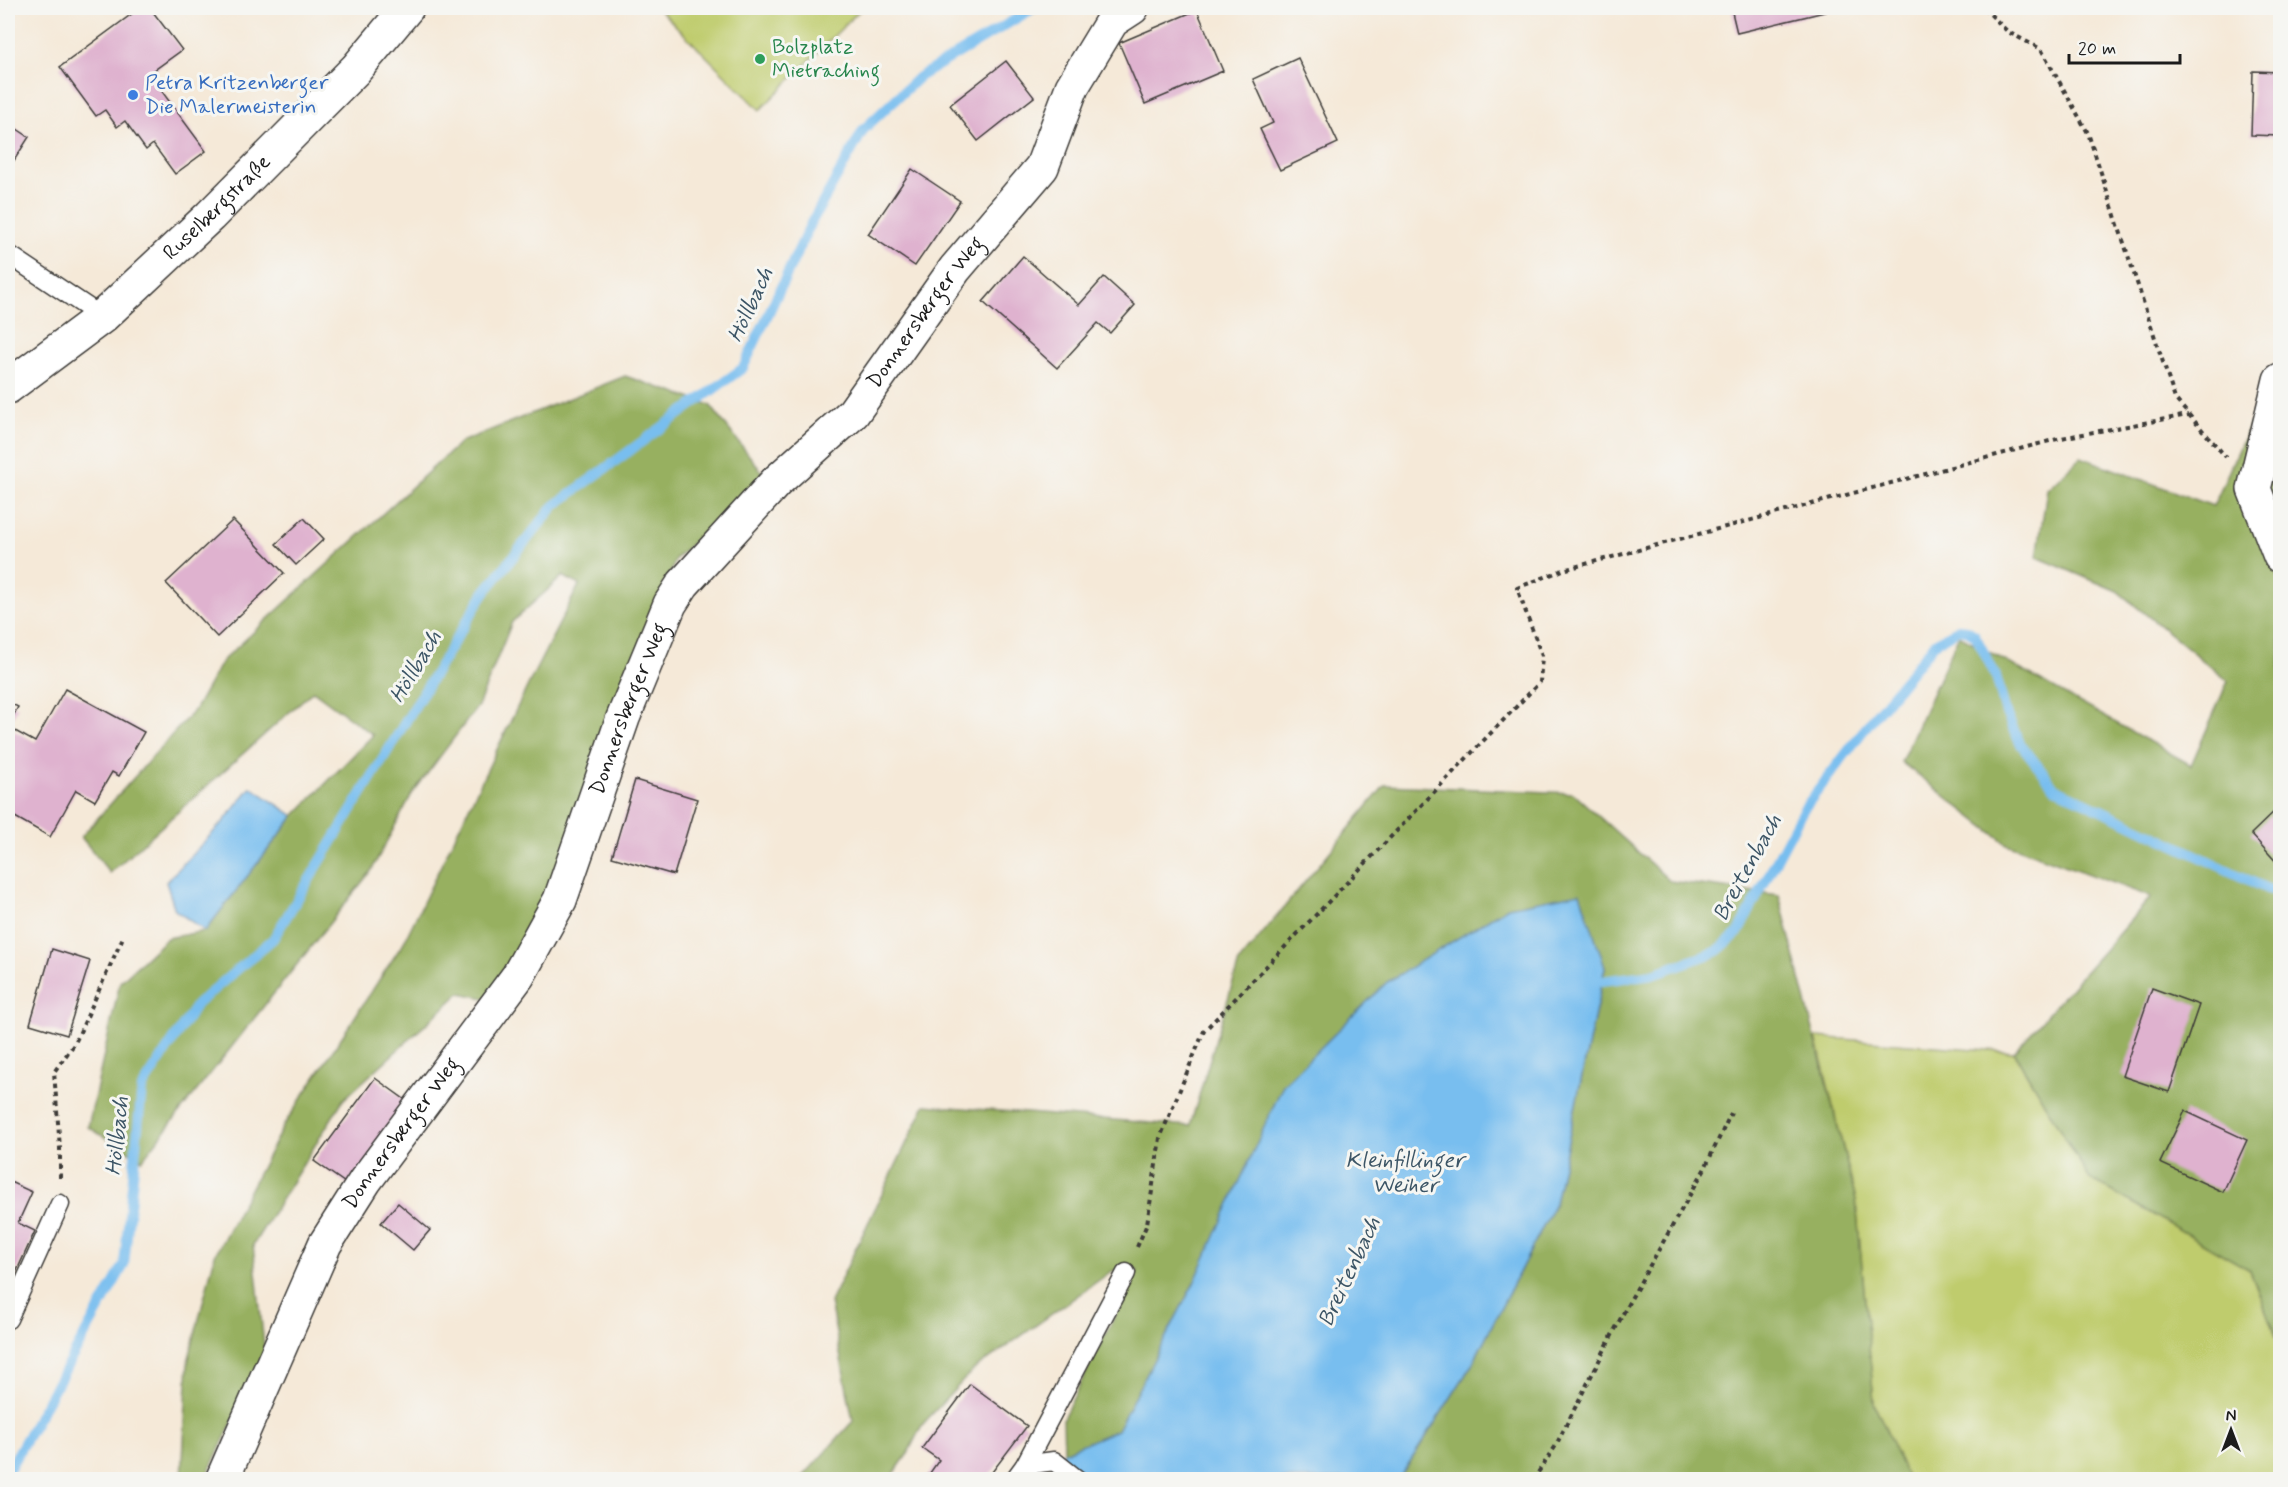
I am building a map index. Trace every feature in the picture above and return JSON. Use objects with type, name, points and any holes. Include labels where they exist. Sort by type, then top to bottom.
[{"type":"street","name":"Ruselbergstraße","points":[[8,387],[102,317],[210,216],[356,69],[407,8]]},
{"type":"street","name":"Donnersberger Weg","points":[[222,1479],[325,1244],[365,1181],[518,976],[560,900],[623,718],[670,604],[682,584],[776,482],[853,413],[955,269],[1042,167],[1072,87],[1112,21],[1132,8]]},
{"type":"street","points":[[2280,380],[2254,489],[2280,556]]},
{"type":"lane","points":[[8,254],[102,317]]},
{"type":"lane","points":[[8,1319],[60,1204]]},
{"type":"lane","points":[[1019,1472],[1126,1273]]},
{"type":"lane","points":[[1019,1472],[1054,1461],[1078,1479]]},
{"type":"path","points":[[1984,8],[2008,32],[2041,49],[2088,133],[2175,399],[2254,489]]},
{"type":"path","points":[[1126,1273],[1147,1224],[1160,1138],[1204,1031],[1540,682],[1542,656],[1517,588],[1563,570],[2061,438],[2188,415]]},
{"type":"path","points":[[60,1204],[60,1148],[54,1072],[75,1043],[124,935]]},
{"type":"path","points":[[1533,1479],[1556,1447],[1628,1304],[1704,1170],[1731,1113]]},
{"type":"green space","name":"Bolzplatz Mietraching","points":[[658,8],[862,8],[760,110]]},
{"type":"green space","points":[[625,376],[710,405],[765,476],[676,558],[545,916],[499,1001],[460,993],[343,1100],[253,1245],[265,1354],[205,1479],[182,1479],[188,1362],[215,1255],[284,1125],[404,942],[579,585],[563,576],[512,622],[478,706],[412,794],[371,871],[142,1160],[88,1127],[120,982],[167,938],[205,931],[294,816],[373,735],[313,691],[110,873],[81,837],[195,709],[222,661],[461,442]]},
{"type":"green space","points":[[2250,425],[2280,436],[2280,1347],[2250,1270],[2089,1178],[2014,1052],[2151,897],[2007,844],[1901,762],[1959,635],[2191,765],[2228,681],[2117,591],[2037,557],[2047,489],[2081,457],[2213,506]]},
{"type":"green space","points":[[1385,785],[1573,793],[1670,881],[1779,895],[1856,1200],[1874,1403],[1908,1479],[1399,1479],[1471,1366],[1555,1203],[1605,967],[1194,1283],[1117,1431],[1064,1452],[1063,1418],[1138,1270],[1112,1271],[972,1371],[922,1425],[907,1455],[890,1479],[800,1480],[853,1421],[830,1302],[925,1105],[1190,1126],[1239,962]]},
{"type":"green space","points":[[1816,1037],[2014,1052],[2089,1178],[2250,1270],[2280,1347],[2280,1479],[1908,1479],[1874,1403],[1856,1200]]},
{"type":"water","points":[[251,787],[294,816],[205,931],[175,910],[166,882],[224,821]]},
{"type":"water","name":"Kleinfillinger Weiher","points":[[1580,893],[1605,967],[1555,1203],[1471,1366],[1399,1479],[1042,1480],[1064,1452],[1117,1430],[1194,1283],[1283,1085],[1387,982],[1508,907]]},
{"type":"building","points":[[140,8],[150,8],[182,50],[149,74],[206,151],[175,174],[153,144],[146,150],[125,121],[117,127],[105,110],[96,116],[60,67]]},
{"type":"building","points":[[1731,8],[1833,8],[1833,10],[1737,33]]},
{"type":"building","points":[[1197,10],[1223,71],[1145,104],[1119,43]]},
{"type":"building","points":[[1298,58],[1338,143],[1280,170],[1260,129],[1273,123],[1253,79]]},
{"type":"building","points":[[1006,61],[1034,97],[978,141],[950,105]]},
{"type":"building","points":[[2253,71],[2280,72],[2280,136],[2251,135]]},
{"type":"building","points":[[8,123],[29,137],[8,170]]},
{"type":"building","points":[[912,169],[960,201],[915,266],[868,234]]},
{"type":"building","points":[[1023,256],[1079,305],[1104,277],[1135,305],[1110,333],[1098,323],[1057,368],[983,302]]},
{"type":"building","points":[[304,518],[324,539],[296,565],[276,544]]},
{"type":"building","points":[[233,520],[284,573],[217,637],[166,583]]},
{"type":"building","points":[[65,689],[144,732],[119,776],[112,772],[95,801],[76,790],[50,837],[8,813],[8,727],[35,742]]},
{"type":"building","points":[[8,702],[18,707],[8,725]]},
{"type":"building","points":[[635,780],[697,799],[674,875],[612,857]]},
{"type":"building","points":[[2280,806],[2280,866],[2251,834]]},
{"type":"building","points":[[52,949],[90,961],[67,1035],[30,1024]]},
{"type":"building","points":[[2152,988],[2199,1005],[2169,1092],[2122,1076]]},
{"type":"building","points":[[375,1078],[411,1104],[351,1187],[314,1161]]},
{"type":"building","points":[[2185,1111],[2247,1140],[2223,1192],[2160,1163]]},
{"type":"building","points":[[8,1181],[32,1192],[18,1223],[35,1231],[8,1290]]},
{"type":"building","points":[[398,1203],[430,1230],[413,1250],[381,1223]]},
{"type":"building","points":[[970,1384],[1027,1426],[986,1480],[925,1480],[939,1460],[922,1448]]},
{"type":"waterway","name":"Höllbach","points":[[8,1471],[124,1265],[142,1088],[197,1004],[273,939],[484,593],[554,506],[743,368],[811,223],[864,129],[919,77],[1034,8]]},
{"type":"waterway","name":"Breitenbach","points":[[1591,986],[1602,981],[1653,974],[1716,952],[1738,933],[1803,810],[1870,722],[1935,643],[1958,629],[1967,630],[1975,635],[1996,676],[2006,713],[2020,743],[2055,788],[2280,895]]},
{"type":"place","name":"Bolzplatz Mietraching","points":[[760,59]]},
{"type":"place","name":"Petra Kritzenberger Die Malermeisterin","points":[[133,95]]}]
